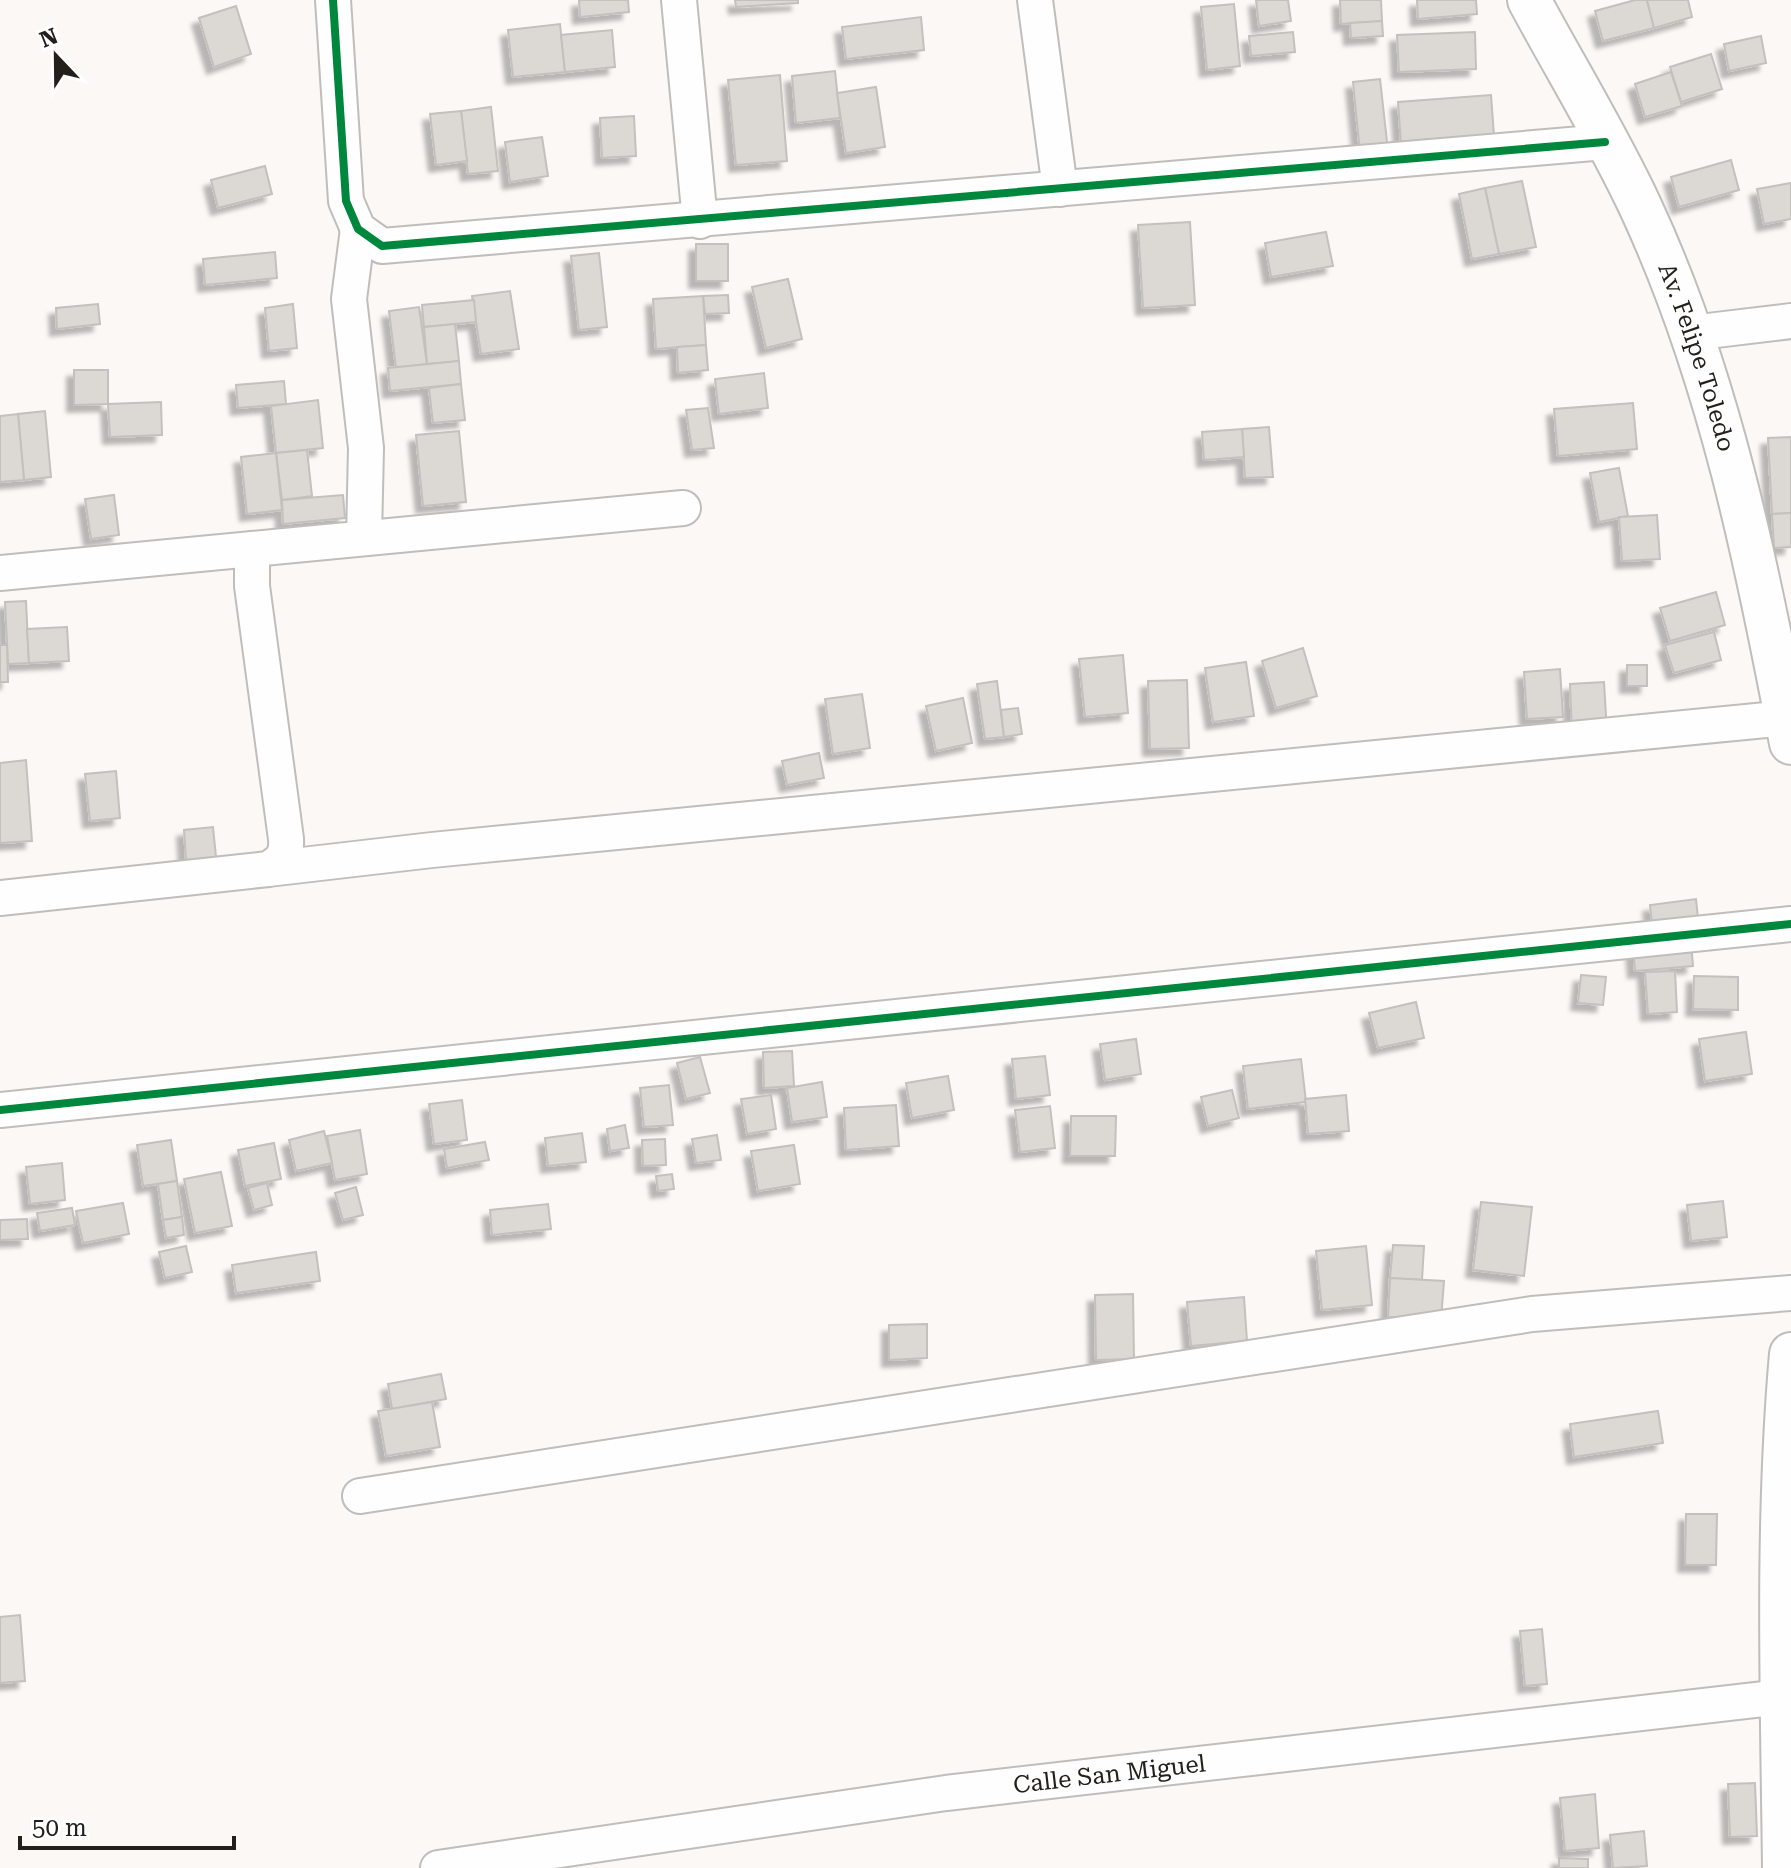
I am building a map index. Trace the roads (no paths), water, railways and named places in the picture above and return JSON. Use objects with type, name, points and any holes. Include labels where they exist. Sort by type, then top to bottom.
[{"type":"main road","name":"Av. Felipe Toledo","points":[[1529,0],[1641,208],[1691,333],[1784,665],[1789,731]]},
{"type":"main road","points":[[1784,1868],[1782,1697],[1786,1409],[1791,1354]]},
{"type":"street","points":[[333,0],[346,201],[358,229],[349,299],[366,448],[364,537]]},
{"type":"street","points":[[679,0],[700,221]]},
{"type":"street","points":[[1035,0],[1060,189]]},
{"type":"street","points":[[358,229],[382,246],[1605,142]]},
{"type":"street","points":[[1691,333],[1791,321]]},
{"type":"street","points":[[0,573],[683,508]]},
{"type":"street","points":[[252,549],[252,586],[287,852],[279,863],[268,869]]},
{"type":"street","points":[[0,898],[480,845],[1789,731]]},
{"type":"street","points":[[0,1110],[1791,924]]},
{"type":"street","points":[[360,1496],[1532,1314],[1791,1293]]},
{"type":"street","name":"Calle San Miguel","points":[[438,1868],[946,1793],[1782,1697]]}]
